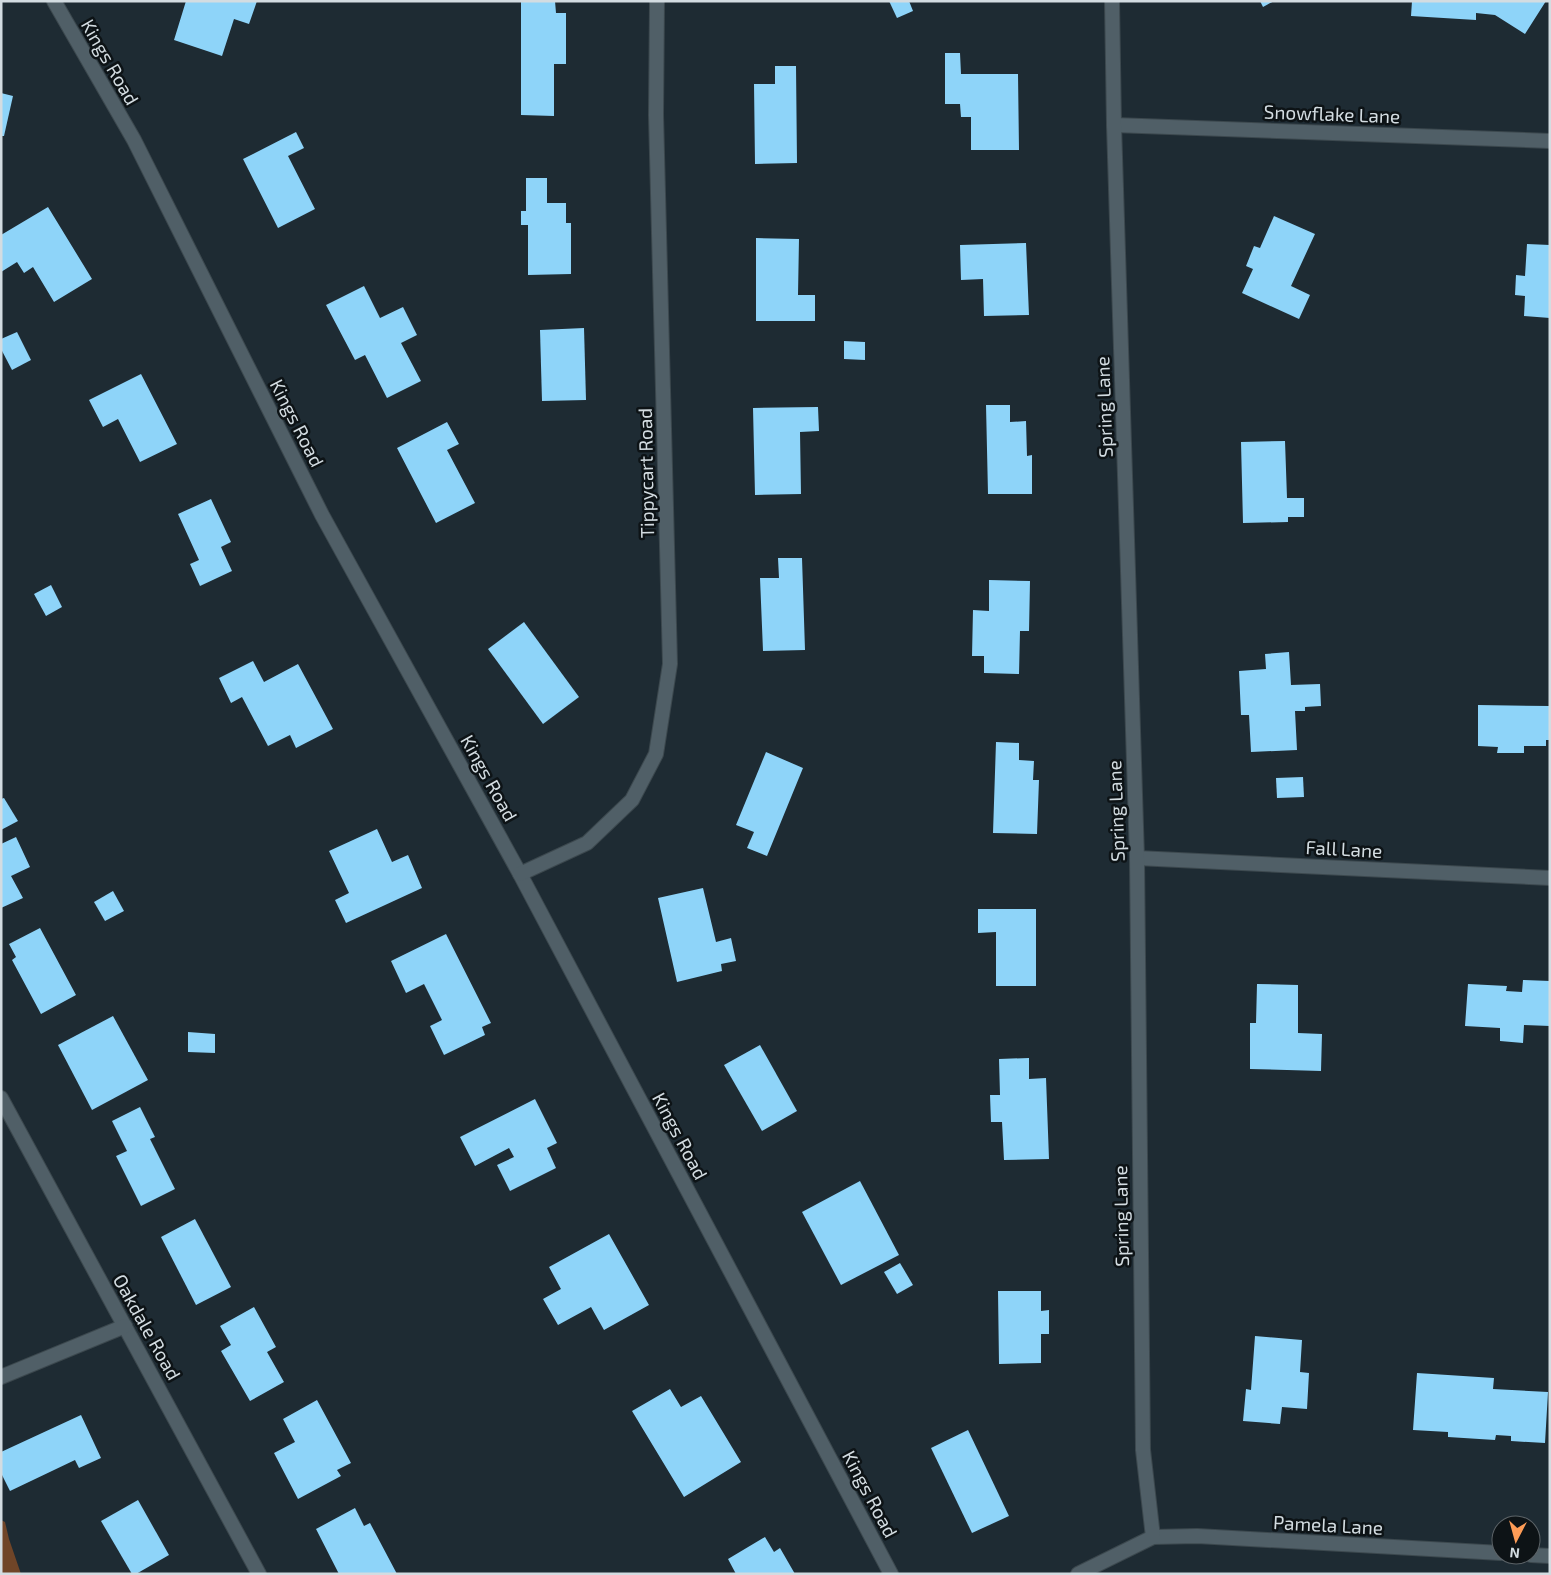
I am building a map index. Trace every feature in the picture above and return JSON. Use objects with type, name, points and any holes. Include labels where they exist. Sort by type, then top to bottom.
[{"type":"street","name":"Kings Road","points":[[54,1],[134,140],[322,515],[520,874],[891,1574]]},
{"type":"street","name":"Tippycart Road","points":[[520,874],[587,843],[632,800],[656,754],[670,664],[656,115],[657,1]]},
{"type":"street","name":"Spring Lane","points":[[1112,1],[1114,125],[1137,858],[1142,1450],[1153,1537]]},
{"type":"street","name":"Snowflake Lane","points":[[1114,125],[1550,141]]},
{"type":"street","name":"Fall Lane","points":[[1137,858],[1550,878]]},
{"type":"street","name":"Oakdale Road","points":[[1,1098],[259,1574]]},
{"type":"street","points":[[1,1377],[125,1326]]},
{"type":"street","name":"Pamela Lane","points":[[1153,1537],[1197,1536],[1491,1552]]},
{"type":"street","points":[[1078,1574],[1153,1537]]},
{"type":"shaded area","points":[[1,1520],[5,1522],[21,1574],[1,1574]]},
{"type":"building","points":[[186,1],[257,1],[249,24],[234,19],[222,56],[174,40]]},
{"type":"building","points":[[521,1],[555,1],[556,13],[566,13],[566,64],[554,64],[554,116],[521,115]]},
{"type":"building","points":[[889,1],[909,1],[913,11],[897,18]]},
{"type":"building","points":[[1260,1],[1274,1],[1263,7]]},
{"type":"building","points":[[1412,1],[1546,1],[1525,34],[1495,15],[1476,13],[1476,20],[1411,16]]},
{"type":"building","points":[[945,53],[960,53],[961,74],[1018,74],[1019,150],[971,150],[971,117],[961,117],[960,104],[945,104]]},
{"type":"building","points":[[775,66],[796,66],[797,163],[755,164],[754,84],[775,84]]},
{"type":"building","points":[[1,93],[13,96],[4,136],[1,136]]},
{"type":"building","points":[[296,132],[304,148],[288,156],[315,209],[278,228],[243,159]]},
{"type":"building","points":[[526,178],[547,178],[547,203],[566,203],[566,223],[571,223],[571,274],[528,275],[528,225],[521,225],[521,211],[526,211]]},
{"type":"building","points":[[48,207],[92,279],[54,302],[33,267],[24,273],[17,262],[1,272],[1,235]]},
{"type":"building","points":[[1274,216],[1315,234],[1291,286],[1310,295],[1299,319],[1242,293],[1253,269],[1246,266],[1254,246],[1260,248]]},
{"type":"building","points":[[756,238],[799,239],[798,295],[815,295],[815,321],[756,321]]},
{"type":"building","points":[[1026,243],[1029,315],[984,316],[983,279],[961,280],[960,245]]},
{"type":"building","points":[[1527,244],[1550,245],[1550,318],[1524,316],[1525,296],[1515,295],[1516,275],[1525,276]]},
{"type":"building","points":[[364,286],[380,318],[403,307],[417,335],[401,343],[421,381],[387,398],[365,355],[355,360],[326,305]]},
{"type":"building","points":[[584,328],[586,400],[542,401],[540,330]]},
{"type":"building","points":[[17,332],[31,360],[12,370],[1,349],[1,339]]},
{"type":"building","points":[[844,341],[865,342],[865,360],[844,359]]},
{"type":"building","points":[[141,374],[177,444],[140,462],[118,419],[103,427],[89,400]]},
{"type":"building","points":[[986,405],[1010,405],[1010,422],[1026,421],[1027,456],[1032,455],[1032,494],[988,494]]},
{"type":"building","points":[[818,407],[819,431],[800,432],[801,494],[755,495],[753,408]]},
{"type":"building","points":[[447,422],[459,444],[447,450],[475,503],[436,523],[397,448]]},
{"type":"building","points":[[1285,441],[1287,498],[1304,498],[1304,517],[1288,517],[1288,522],[1243,523],[1241,442]]},
{"type":"building","points":[[211,499],[231,542],[221,547],[232,571],[200,586],[190,564],[199,560],[178,514]]},
{"type":"building","points":[[778,558],[802,558],[805,650],[763,651],[760,578],[779,578]]},
{"type":"building","points":[[989,580],[1030,581],[1029,631],[1020,631],[1019,674],[984,673],[984,656],[972,656],[973,610],[989,611]]},
{"type":"building","points":[[51,585],[62,607],[46,616],[34,594]]},
{"type":"building","points":[[524,622],[579,697],[543,724],[488,649]]},
{"type":"building","points":[[1289,652],[1291,685],[1320,684],[1321,706],[1305,707],[1305,711],[1295,711],[1297,750],[1251,752],[1249,715],[1241,715],[1239,671],[1266,669],[1265,654]]},
{"type":"building","points":[[253,661],[264,682],[298,664],[333,729],[296,748],[290,735],[268,746],[242,697],[231,703],[219,678]]},
{"type":"building","points":[[1478,705],[1550,706],[1550,740],[1546,740],[1546,746],[1524,746],[1524,753],[1497,753],[1498,747],[1478,746]]},
{"type":"building","points":[[996,742],[1019,743],[1019,760],[1034,761],[1033,780],[1039,780],[1037,834],[993,833]]},
{"type":"building","points":[[766,752],[803,768],[767,856],[747,848],[754,832],[736,825]]},
{"type":"building","points":[[1303,777],[1304,797],[1277,798],[1276,778]]},
{"type":"building","points":[[4,798],[18,821],[1,830],[1,799]]},
{"type":"building","points":[[377,829],[392,862],[408,855],[422,888],[346,923],[335,900],[349,893],[329,851]]},
{"type":"building","points":[[16,837],[30,867],[11,876],[23,898],[1,908],[1,844]]},
{"type":"building","points":[[703,888],[716,942],[731,938],[736,961],[721,964],[722,971],[677,982],[658,898]]},
{"type":"building","points":[[113,891],[124,911],[105,921],[94,902]]},
{"type":"building","points":[[978,909],[1036,909],[1036,986],[996,986],[996,932],[978,933]]},
{"type":"building","points":[[40,928],[76,995],[41,1014],[12,960],[16,957],[9,944]]},
{"type":"building","points":[[446,934],[491,1023],[482,1027],[485,1035],[444,1055],[430,1026],[442,1020],[424,984],[406,993],[391,961]]},
{"type":"building","points":[[1523,980],[1550,981],[1550,1026],[1524,1025],[1523,1043],[1500,1041],[1500,1028],[1465,1026],[1468,984],[1507,986],[1506,991],[1522,992]]},
{"type":"building","points":[[1257,984],[1298,985],[1298,1033],[1322,1034],[1321,1071],[1250,1069],[1250,1023],[1256,1023]]},
{"type":"building","points":[[113,1016],[148,1080],[92,1110],[58,1045]]},
{"type":"building","points":[[188,1032],[215,1034],[215,1053],[188,1052]]},
{"type":"building","points":[[760,1045],[797,1111],[762,1131],[724,1065]]},
{"type":"building","points":[[1029,1058],[1029,1079],[1046,1078],[1049,1159],[1004,1160],[1002,1122],[991,1122],[990,1095],[1000,1095],[999,1059]]},
{"type":"building","points":[[535,1099],[557,1143],[547,1148],[556,1168],[510,1191],[497,1165],[514,1157],[509,1148],[475,1166],[460,1137]]},
{"type":"building","points":[[140,1107],[155,1137],[150,1139],[175,1189],[141,1206],[116,1156],[127,1151],[112,1121]]},
{"type":"building","points":[[860,1181],[899,1255],[841,1285],[802,1212]]},
{"type":"building","points":[[195,1219],[231,1287],[196,1305],[161,1237]]},
{"type":"building","points":[[609,1234],[649,1305],[604,1330],[591,1307],[558,1325],[543,1299],[561,1289],[549,1267]]},
{"type":"building","points":[[900,1263],[913,1285],[897,1294],[884,1272]]},
{"type":"building","points":[[998,1291],[1041,1291],[1041,1311],[1049,1310],[1049,1334],[1041,1334],[1041,1363],[999,1364]]},
{"type":"building","points":[[254,1307],[276,1347],[267,1352],[284,1382],[250,1401],[221,1351],[231,1345],[220,1326]]},
{"type":"building","points":[[1255,1336],[1302,1340],[1300,1372],[1309,1373],[1307,1409],[1282,1407],[1280,1424],[1243,1421],[1246,1389],[1251,1390]]},
{"type":"building","points":[[1417,1373],[1494,1378],[1493,1389],[1548,1392],[1545,1443],[1511,1441],[1511,1436],[1496,1435],[1495,1440],[1448,1437],[1448,1432],[1413,1430]]},
{"type":"building","points":[[670,1389],[681,1407],[701,1396],[741,1462],[684,1497],[632,1411]]},
{"type":"building","points":[[317,1400],[351,1463],[337,1470],[341,1476],[298,1499],[274,1453],[295,1442],[283,1419]]},
{"type":"building","points":[[81,1415],[101,1458],[79,1468],[75,1460],[10,1491],[1,1473],[1,1452]]},
{"type":"building","points":[[968,1430],[1009,1516],[972,1533],[931,1448]]},
{"type":"building","points":[[138,1500],[169,1555],[136,1574],[132,1574],[101,1521]]},
{"type":"building","points":[[355,1508],[364,1526],[370,1523],[397,1574],[339,1574],[316,1529]]},
{"type":"building","points":[[765,1537],[774,1552],[780,1548],[795,1574],[736,1574],[728,1559]]}]
